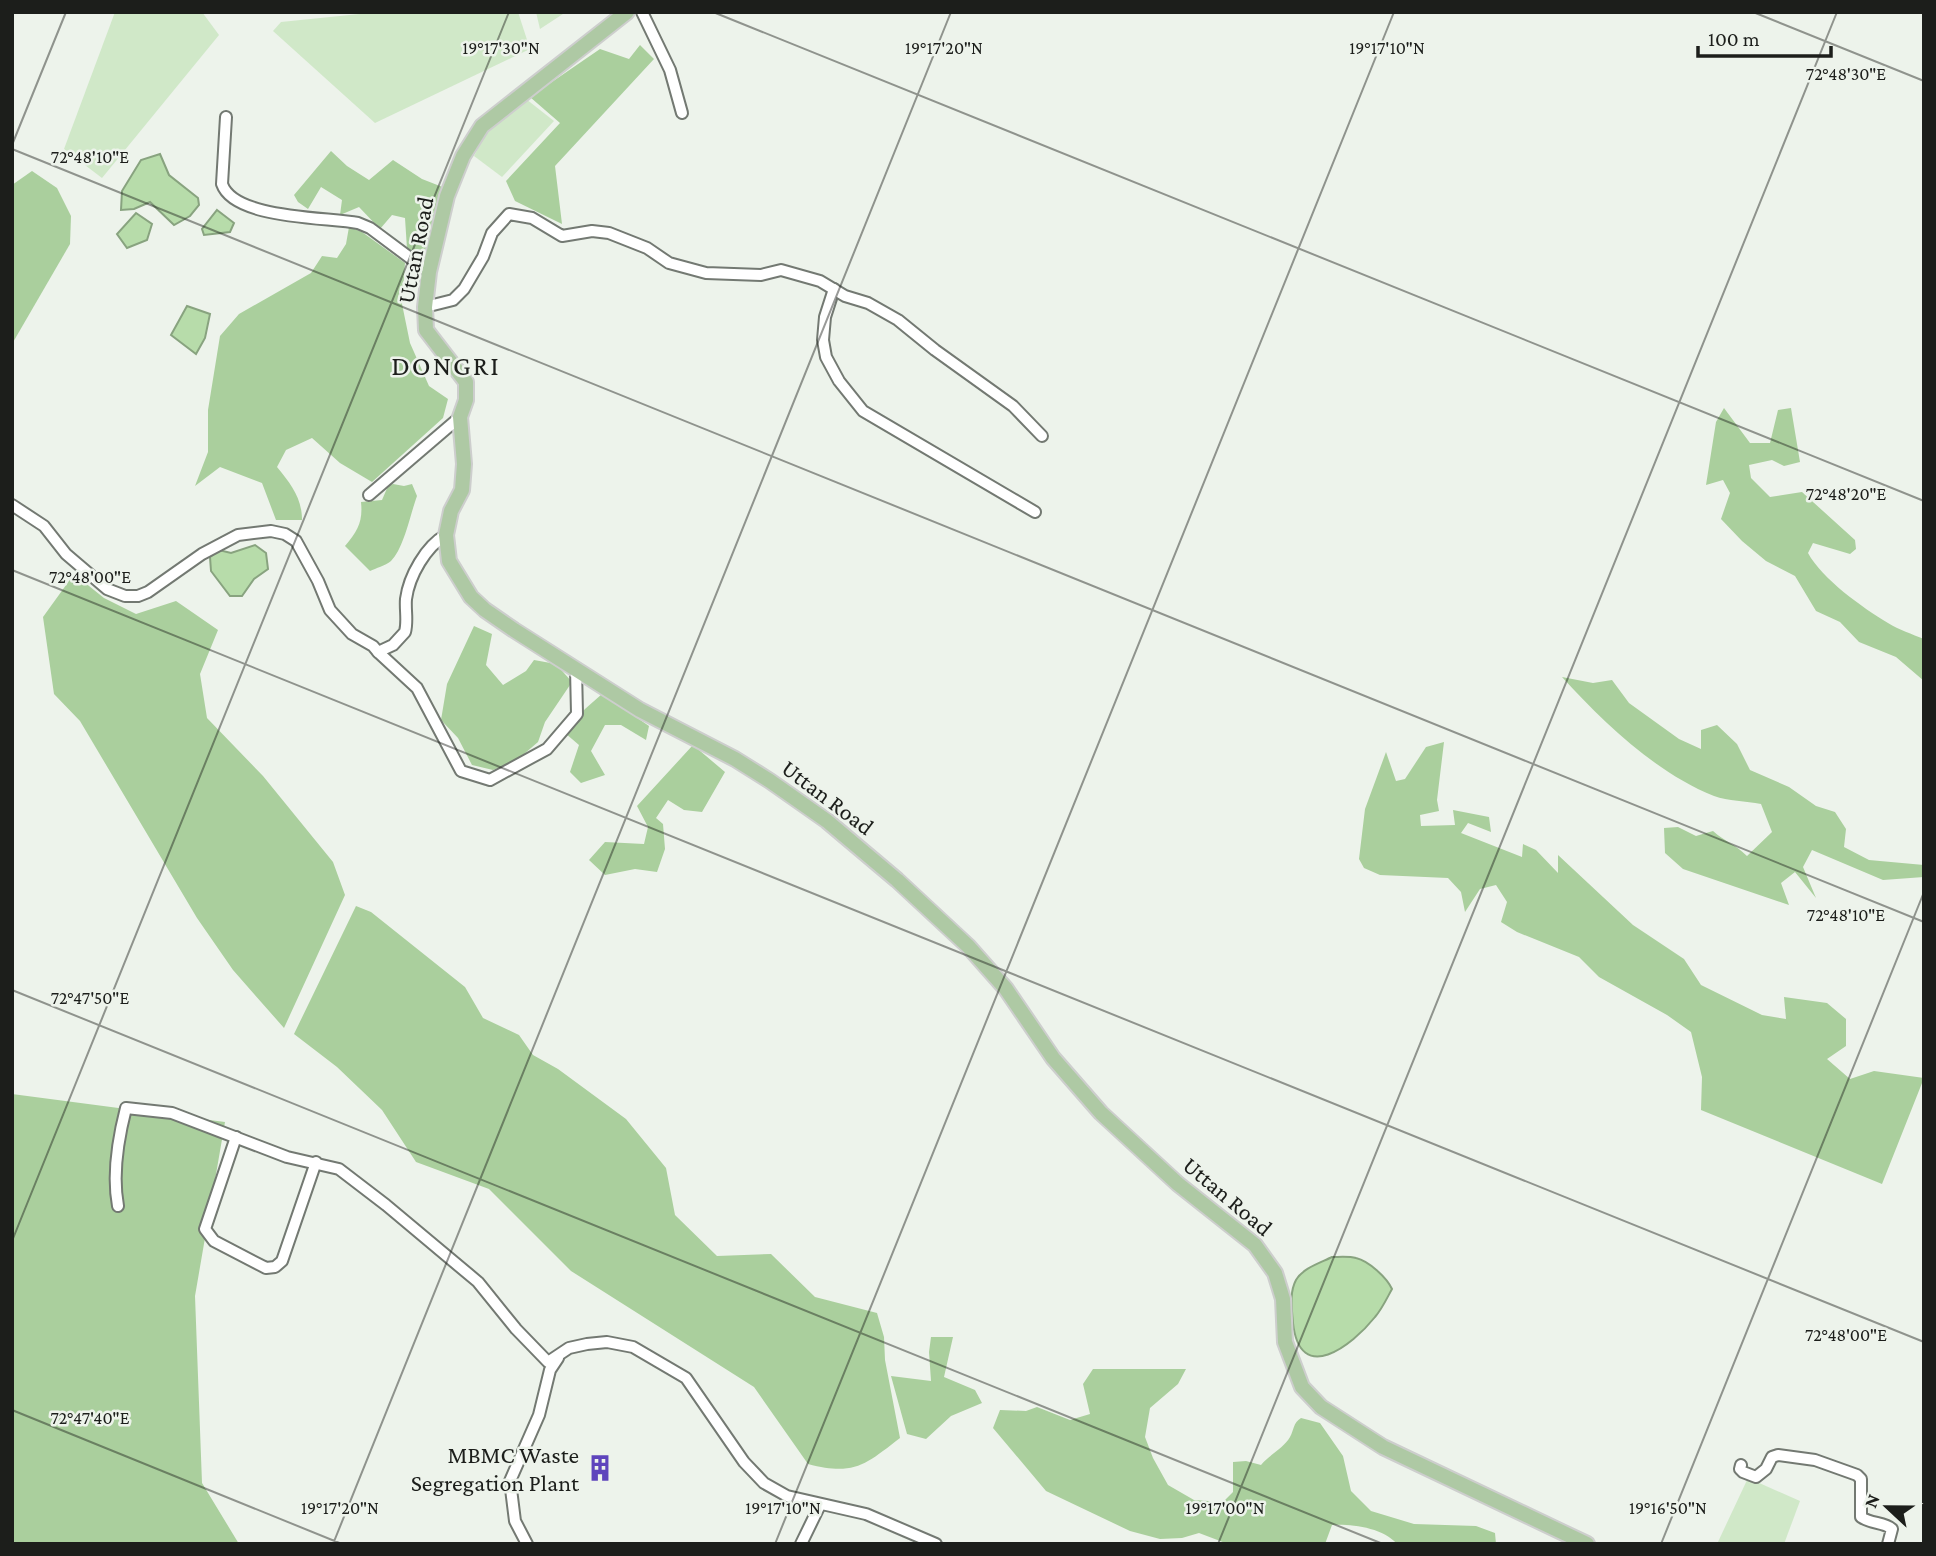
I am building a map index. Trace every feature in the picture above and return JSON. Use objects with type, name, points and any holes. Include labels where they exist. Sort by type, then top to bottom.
[{"type":"main road","name":"Uttan Road","points":[[627,12],[482,126],[463,156],[447,196],[429,272],[425,307],[426,330],[467,382],[466,400],[460,417],[464,464],[461,491],[451,511],[446,535],[449,561],[471,597],[485,610],[640,710],[735,759],[782,789],[827,821],[897,880],[968,946],[1006,989],[1053,1058],[1101,1113],[1178,1184],[1255,1245],[1275,1273],[1283,1299],[1285,1342],[1302,1387],[1321,1406],[1383,1447],[1587,1544]]},
{"type":"street","points":[[642,12],[670,70],[682,113]]},
{"type":"street","points":[[226,117],[222,184],[231,198],[255,209],[358,223],[370,228],[429,272]]},
{"type":"street","points":[[425,307],[453,300],[464,289],[483,257],[492,233],[509,214],[532,218],[562,236],[592,231],[609,233],[647,248],[669,263],[706,274],[761,275],[781,270],[820,281],[845,296],[868,303],[898,320],[1013,406],[1042,436]]},
{"type":"street","points":[[834,289],[825,317],[823,340],[826,357],[839,381],[863,411],[1035,512]]},
{"type":"street","points":[[369,495],[460,417]]},
{"type":"street","points":[[12,505],[44,526],[66,554],[107,589],[125,596],[138,596],[148,592],[202,554],[238,535],[271,531],[285,534],[296,541],[330,610],[352,634],[373,646],[417,688],[461,771],[490,780],[547,749],[577,714],[576,670]]},
{"type":"street","points":[[378,652],[393,645],[405,632],[406,604],[411,582],[430,547],[446,535]]},
{"type":"street","points":[[118,1206],[118,1142],[126,1108],[172,1113],[287,1157],[339,1169],[478,1282],[516,1329],[548,1362],[569,1348],[607,1342],[634,1347],[686,1378],[744,1462],[764,1483],[788,1496],[866,1514],[936,1544]]},
{"type":"street","points":[[236,1137],[205,1229],[214,1241],[266,1268],[275,1267],[282,1261],[316,1162]]},
{"type":"street","points":[[527,1544],[515,1521],[510,1481],[539,1415],[550,1370],[562,1353]]},
{"type":"street","points":[[1741,1465],[1743,1472],[1756,1476],[1766,1469],[1772,1457],[1778,1455],[1815,1460],[1857,1475],[1861,1479],[1861,1517],[1868,1522],[1892,1529],[1888,1544]]},
{"type":"street","points":[[801,1544],[820,1505]]},
{"type":"shaded area","points":[[115,12],[202,12],[219,35],[102,178],[64,149]]},
{"type":"shaded area","points":[[379,12],[518,12],[530,49],[375,123],[273,31],[281,22]]},
{"type":"shaded area","points":[[536,12],[566,12],[540,29]]},
{"type":"shaded area","points":[[640,45],[654,59],[555,166],[562,224],[515,201],[506,181],[560,123],[530,97],[600,49],[629,59]]},
{"type":"shaded area","points":[[526,99],[554,121],[502,177],[474,156],[485,135]]},
{"type":"shaded area","points":[[331,151],[347,166],[369,180],[393,160],[422,179],[445,188],[428,267],[407,249],[405,218],[392,215],[380,229],[359,207],[340,215],[342,200],[321,187],[308,209],[298,202],[294,195]]},
{"type":"shaded area","points":[[160,154],[169,175],[198,198],[199,205],[190,216],[174,225],[150,202],[134,209],[121,210],[122,191],[141,160]]},
{"type":"shaded area","points":[[32,171],[57,188],[71,216],[70,244],[12,344],[12,185]]},
{"type":"shaded area","points":[[217,210],[234,223],[230,232],[204,235],[202,229]]},
{"type":"shaded area","points":[[136,213],[152,224],[147,240],[127,248],[117,234]]},
{"type":"shaded area","points":[[349,227],[362,232],[405,263],[402,304],[410,343],[429,386],[448,399],[443,418],[372,482],[340,463],[312,438],[286,450],[277,467],[298,498],[302,520],[276,520],[262,483],[220,467],[195,486],[208,452],[208,410],[220,336],[239,314],[311,273],[322,256],[337,258],[346,244]]},
{"type":"shaded area","points":[[187,306],[210,314],[205,338],[196,354],[171,335]]},
{"type":"shaded area","points":[[1724,408],[1750,443],[1770,443],[1778,410],[1791,408],[1800,462],[1784,466],[1772,460],[1749,465],[1751,478],[1770,497],[1802,492],[1855,540],[1856,549],[1850,554],[1813,543],[1808,553],[1823,573],[1855,601],[1892,625],[1924,639],[1924,681],[1896,657],[1859,642],[1840,622],[1816,611],[1795,576],[1766,561],[1721,519],[1730,493],[1723,480],[1706,485],[1716,422]]},
{"type":"shaded area","points":[[412,484],[417,496],[396,555],[389,563],[370,571],[345,546],[359,526],[361,502],[382,500],[388,486]]},
{"type":"shaded area","points":[[255,545],[266,553],[268,569],[254,579],[242,596],[230,596],[211,571],[210,557],[219,550],[231,553]]},
{"type":"shaded area","points":[[74,574],[104,598],[136,614],[176,601],[218,630],[200,674],[207,718],[263,776],[333,862],[345,895],[284,1028],[233,970],[197,918],[80,721],[54,694],[43,617]]},
{"type":"shaded area","points":[[474,626],[492,634],[486,665],[503,685],[526,671],[534,660],[556,664],[572,682],[545,722],[538,742],[517,760],[493,770],[472,765],[458,738],[441,720],[447,684]]},
{"type":"shaded area","points":[[1562,677],[1593,683],[1612,680],[1629,703],[1679,739],[1701,749],[1701,730],[1717,725],[1737,744],[1750,770],[1789,787],[1816,806],[1835,812],[1846,829],[1844,847],[1869,860],[1924,865],[1924,877],[1883,880],[1812,850],[1803,867],[1816,898],[1795,872],[1781,883],[1789,905],[1683,869],[1665,853],[1664,828],[1678,827],[1696,836],[1713,831],[1747,856],[1772,832],[1761,804],[1714,796],[1672,774],[1632,745]]},
{"type":"shaded area","points":[[602,694],[649,726],[646,740],[621,725],[605,725],[591,751],[605,775],[581,783],[570,772],[579,745],[565,733]]},
{"type":"shaded area","points":[[1444,742],[1437,800],[1439,811],[1420,815],[1421,826],[1455,825],[1453,810],[1489,817],[1491,832],[1468,823],[1461,833],[1522,857],[1523,844],[1536,850],[1558,873],[1558,855],[1633,925],[1684,959],[1701,985],[1762,1015],[1786,1019],[1784,997],[1827,1003],[1846,1019],[1846,1046],[1827,1059],[1850,1079],[1874,1071],[1924,1078],[1882,1184],[1701,1110],[1702,1077],[1691,1032],[1667,1015],[1599,977],[1579,957],[1517,932],[1501,922],[1507,902],[1496,885],[1480,889],[1465,912],[1461,892],[1448,878],[1380,875],[1364,868],[1359,859],[1365,809],[1386,752],[1396,781],[1405,779],[1426,747]]},
{"type":"shaded area","points":[[693,745],[725,772],[702,812],[684,810],[668,800],[656,818],[663,824],[665,849],[657,872],[635,869],[605,875],[589,860],[605,842],[644,844],[648,827],[637,806]]},
{"type":"shaded area","points":[[356,906],[371,912],[465,987],[483,1018],[519,1035],[533,1055],[558,1069],[626,1119],[666,1168],[675,1215],[717,1256],[771,1254],[815,1297],[877,1313],[884,1337],[885,1360],[900,1438],[858,1466],[837,1469],[808,1464],[754,1387],[571,1271],[489,1189],[416,1162],[382,1110],[337,1067],[294,1034]]},
{"type":"shaded area","points":[[12,1094],[225,1122],[195,1296],[202,1483],[239,1544],[12,1544]]},
{"type":"shaded area","points":[[1332,1257],[1353,1257],[1361,1260],[1382,1275],[1392,1289],[1378,1314],[1353,1339],[1328,1354],[1316,1356],[1306,1353],[1298,1342],[1293,1323],[1292,1290],[1303,1272]]},
{"type":"shaded area","points":[[931,1337],[953,1337],[944,1377],[975,1390],[982,1403],[951,1416],[926,1439],[907,1434],[891,1376],[931,1381]]},
{"type":"shaded area","points":[[1093,1369],[1186,1369],[1178,1384],[1150,1408],[1145,1437],[1168,1485],[1194,1500],[1223,1502],[1233,1492],[1233,1462],[1246,1461],[1261,1465],[1287,1441],[1301,1418],[1320,1423],[1343,1456],[1351,1491],[1371,1511],[1414,1524],[1476,1526],[1495,1533],[1496,1544],[1397,1544],[1376,1531],[1340,1525],[1332,1525],[1325,1544],[1228,1544],[1199,1533],[1182,1538],[1160,1539],[1130,1531],[1046,1491],[993,1428],[1000,1410],[1026,1411],[1037,1407],[1070,1420],[1090,1414],[1083,1384]]},
{"type":"shaded area","points":[[1748,1478],[1800,1501],[1784,1544],[1717,1544]]},
{"type":"place","name":"MBMC Waste Segregation Plant","points":[[600,1468]]},
{"type":"district","name":"DONGRI","points":[[446,365]]}]
